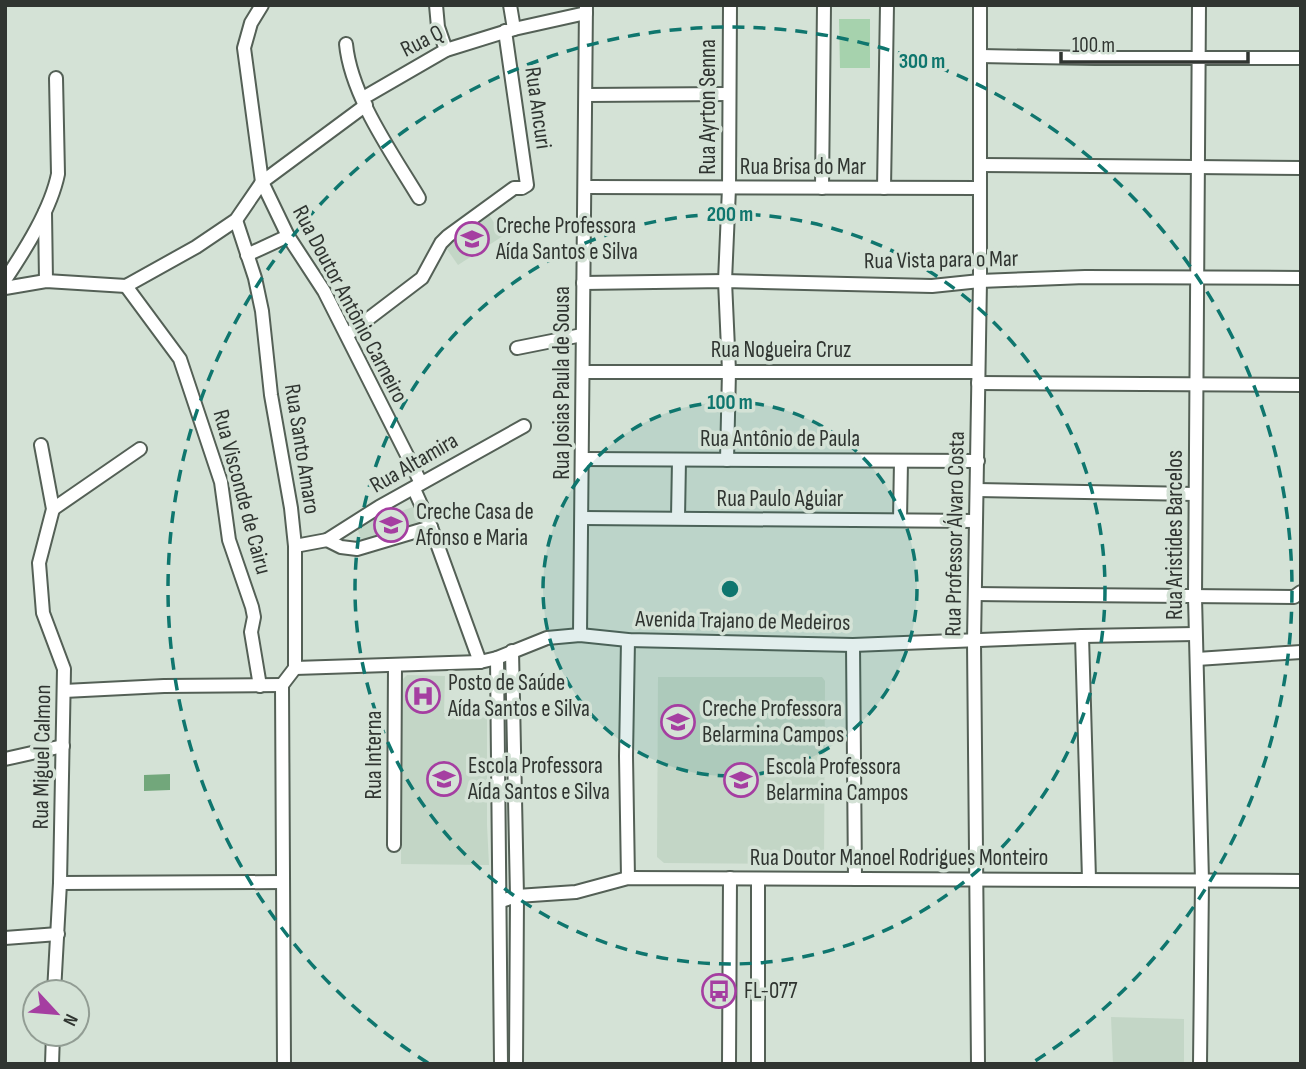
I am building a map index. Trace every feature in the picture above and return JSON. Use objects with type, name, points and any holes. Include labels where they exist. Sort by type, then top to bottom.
[{"type":"street","name":"Rua Doutor Antônio Carneiro","points":[[262,5],[251,23],[244,48],[262,182],[288,236],[324,290],[418,486],[481,662]]},
{"type":"street","points":[[436,5],[438,27],[446,50]]},
{"type":"street","name":"Rua Ancuri","points":[[346,335],[422,278],[435,252],[448,236],[514,188],[527,185],[510,30],[510,5]]},
{"type":"street","name":"Rua Ayrton Senna","points":[[727,460],[729,371],[725,281],[729,188],[730,5]]},
{"type":"street","points":[[822,188],[824,5]]},
{"type":"street","points":[[884,188],[887,5]]},
{"type":"street","name":"Rua Professor Álvaro Costa","points":[[978,1064],[974,642],[980,281],[980,5]]},
{"type":"street","name":"Rua Aristides Barcelos","points":[[1199,5],[1195,634],[1202,881],[1200,1064]]},
{"type":"street","name":"Rua Q","points":[[236,220],[262,182],[365,102],[446,50],[586,9]]},
{"type":"street","name":"Rua Josias Paula de Sousa","points":[[580,635],[586,9]]},
{"type":"street","points":[[346,44],[349,66],[365,102],[419,198]]},
{"type":"street","points":[[980,55],[1301,58]]},
{"type":"street","points":[[5,280],[54,191],[58,174],[56,78]]},
{"type":"street","points":[[586,95],[729,94]]},
{"type":"street","points":[[979,164],[1301,168]]},
{"type":"street","name":"Rua Brisa do Mar","points":[[586,187],[979,188]]},
{"type":"street","points":[[46,208],[46,281]]},
{"type":"street","points":[[5,288],[46,281],[126,286],[196,247],[236,220]]},
{"type":"street","name":"Rua Santo Amaro","points":[[236,220],[261,312],[271,395],[285,469],[295,546],[295,668]]},
{"type":"street","points":[[247,255],[288,236]]},
{"type":"street","name":"Rua Vista para o Mar","points":[[583,283],[725,281],[932,286],[980,281],[1085,277],[1301,278]]},
{"type":"street","name":"Rua Visconde de Cairu","points":[[126,286],[176,350],[199,410],[221,482],[229,540],[252,607],[254,617],[251,632],[260,686]]},
{"type":"street","points":[[517,348],[582,335]]},
{"type":"street","name":"Rua Nogueira Cruz","points":[[584,372],[729,371],[1196,385],[1301,385]]},
{"type":"street","name":"Rua Altamira","points":[[327,540],[524,426]]},
{"type":"street","name":"Rua Miguel Calmon","points":[[41,445],[53,509],[41,553],[43,613],[64,669],[60,883],[55,978]]},
{"type":"street","points":[[53,509],[139,449]]},
{"type":"street","name":"Rua Antônio de Paula","points":[[583,460],[978,461]]},
{"type":"street","points":[[678,519],[679,460]]},
{"type":"street","points":[[900,520],[901,461]]},
{"type":"street","points":[[978,490],[1195,494]]},
{"type":"street","name":"Rua Paulo Aguiar","points":[[583,518],[976,521]]},
{"type":"street","points":[[295,546],[327,540],[341,547],[357,549],[431,527]]},
{"type":"street","points":[[975,594],[1294,597],[1300,593]]},
{"type":"street","name":"Avenida Trajano de Medeiros","points":[[295,668],[481,662],[547,638],[580,635],[628,640],[853,645],[1195,634]]},
{"type":"street","points":[[1083,636],[1089,879]]},
{"type":"street","points":[[628,640],[628,878]]},
{"type":"street","points":[[853,645],[855,879]]},
{"type":"street","points":[[512,651],[517,895],[516,1064]]},
{"type":"street","points":[[1197,659],[1301,652]]},
{"type":"street","points":[[497,658],[501,901],[500,1064]]},
{"type":"street","name":"Rua Interna","points":[[394,845],[395,666]]},
{"type":"street","points":[[284,1064],[282,685],[295,668]]},
{"type":"street","points":[[64,691],[164,686],[282,685]]},
{"type":"street","points":[[5,759],[63,746]]},
{"type":"street","name":"Rua Doutor Manoel Rodrigues Monteiro","points":[[501,901],[517,895],[576,892],[628,878],[1301,881]]},
{"type":"street","points":[[729,1064],[730,878]]},
{"type":"street","points":[[758,878],[758,1064]]},
{"type":"street","points":[[60,883],[283,882]]},
{"type":"street","points":[[500,930],[517,930]]},
{"type":"street","points":[[5,938],[58,933]]},
{"type":"street","points":[[500,990],[516,990]]},
{"type":"shaded area","points":[[839,19],[870,19],[870,68],[840,68]]},
{"type":"shaded area","name":"Creche Professora Aída Santos e Silva","points":[[487,212],[503,236],[458,265],[442,242]]},
{"type":"shaded area","name":"Creche Casa de Afonso e Maria","points":[[419,505],[427,525],[364,545],[356,526]]},
{"type":"shaded area","name":"Escola Professora Aída Santos e Silva","points":[[407,675],[445,676],[444,713],[487,713],[489,865],[401,864],[402,680]]},
{"type":"shaded area","name":"Escola Professora Belarmina Campos","points":[[658,677],[822,677],[825,681],[824,864],[664,863],[657,857]]},
{"type":"shaded area","points":[[170,774],[170,790],[144,791],[144,775]]},
{"type":"shaded area","points":[[1111,1017],[1184,1019],[1184,1064],[1113,1064]]},
{"type":"place","name":"Creche Professora Aída Santos e Silva","points":[[472,239]]},
{"type":"place","name":"Creche Casa de Afonso e Maria","points":[[391,525]]},
{"type":"place","name":"Posto de Saúde Aída Santos e Silva","points":[[423,696]]},
{"type":"place","name":"Creche Professora Belarmina Campos","points":[[678,722]]},
{"type":"place","name":"Escola Professora Aída Santos e Silva","points":[[444,779]]},
{"type":"place","name":"Escola Professora Belarmina Campos","points":[[741,780]]},
{"type":"place","name":"FL-077","points":[[719,991]]}]
